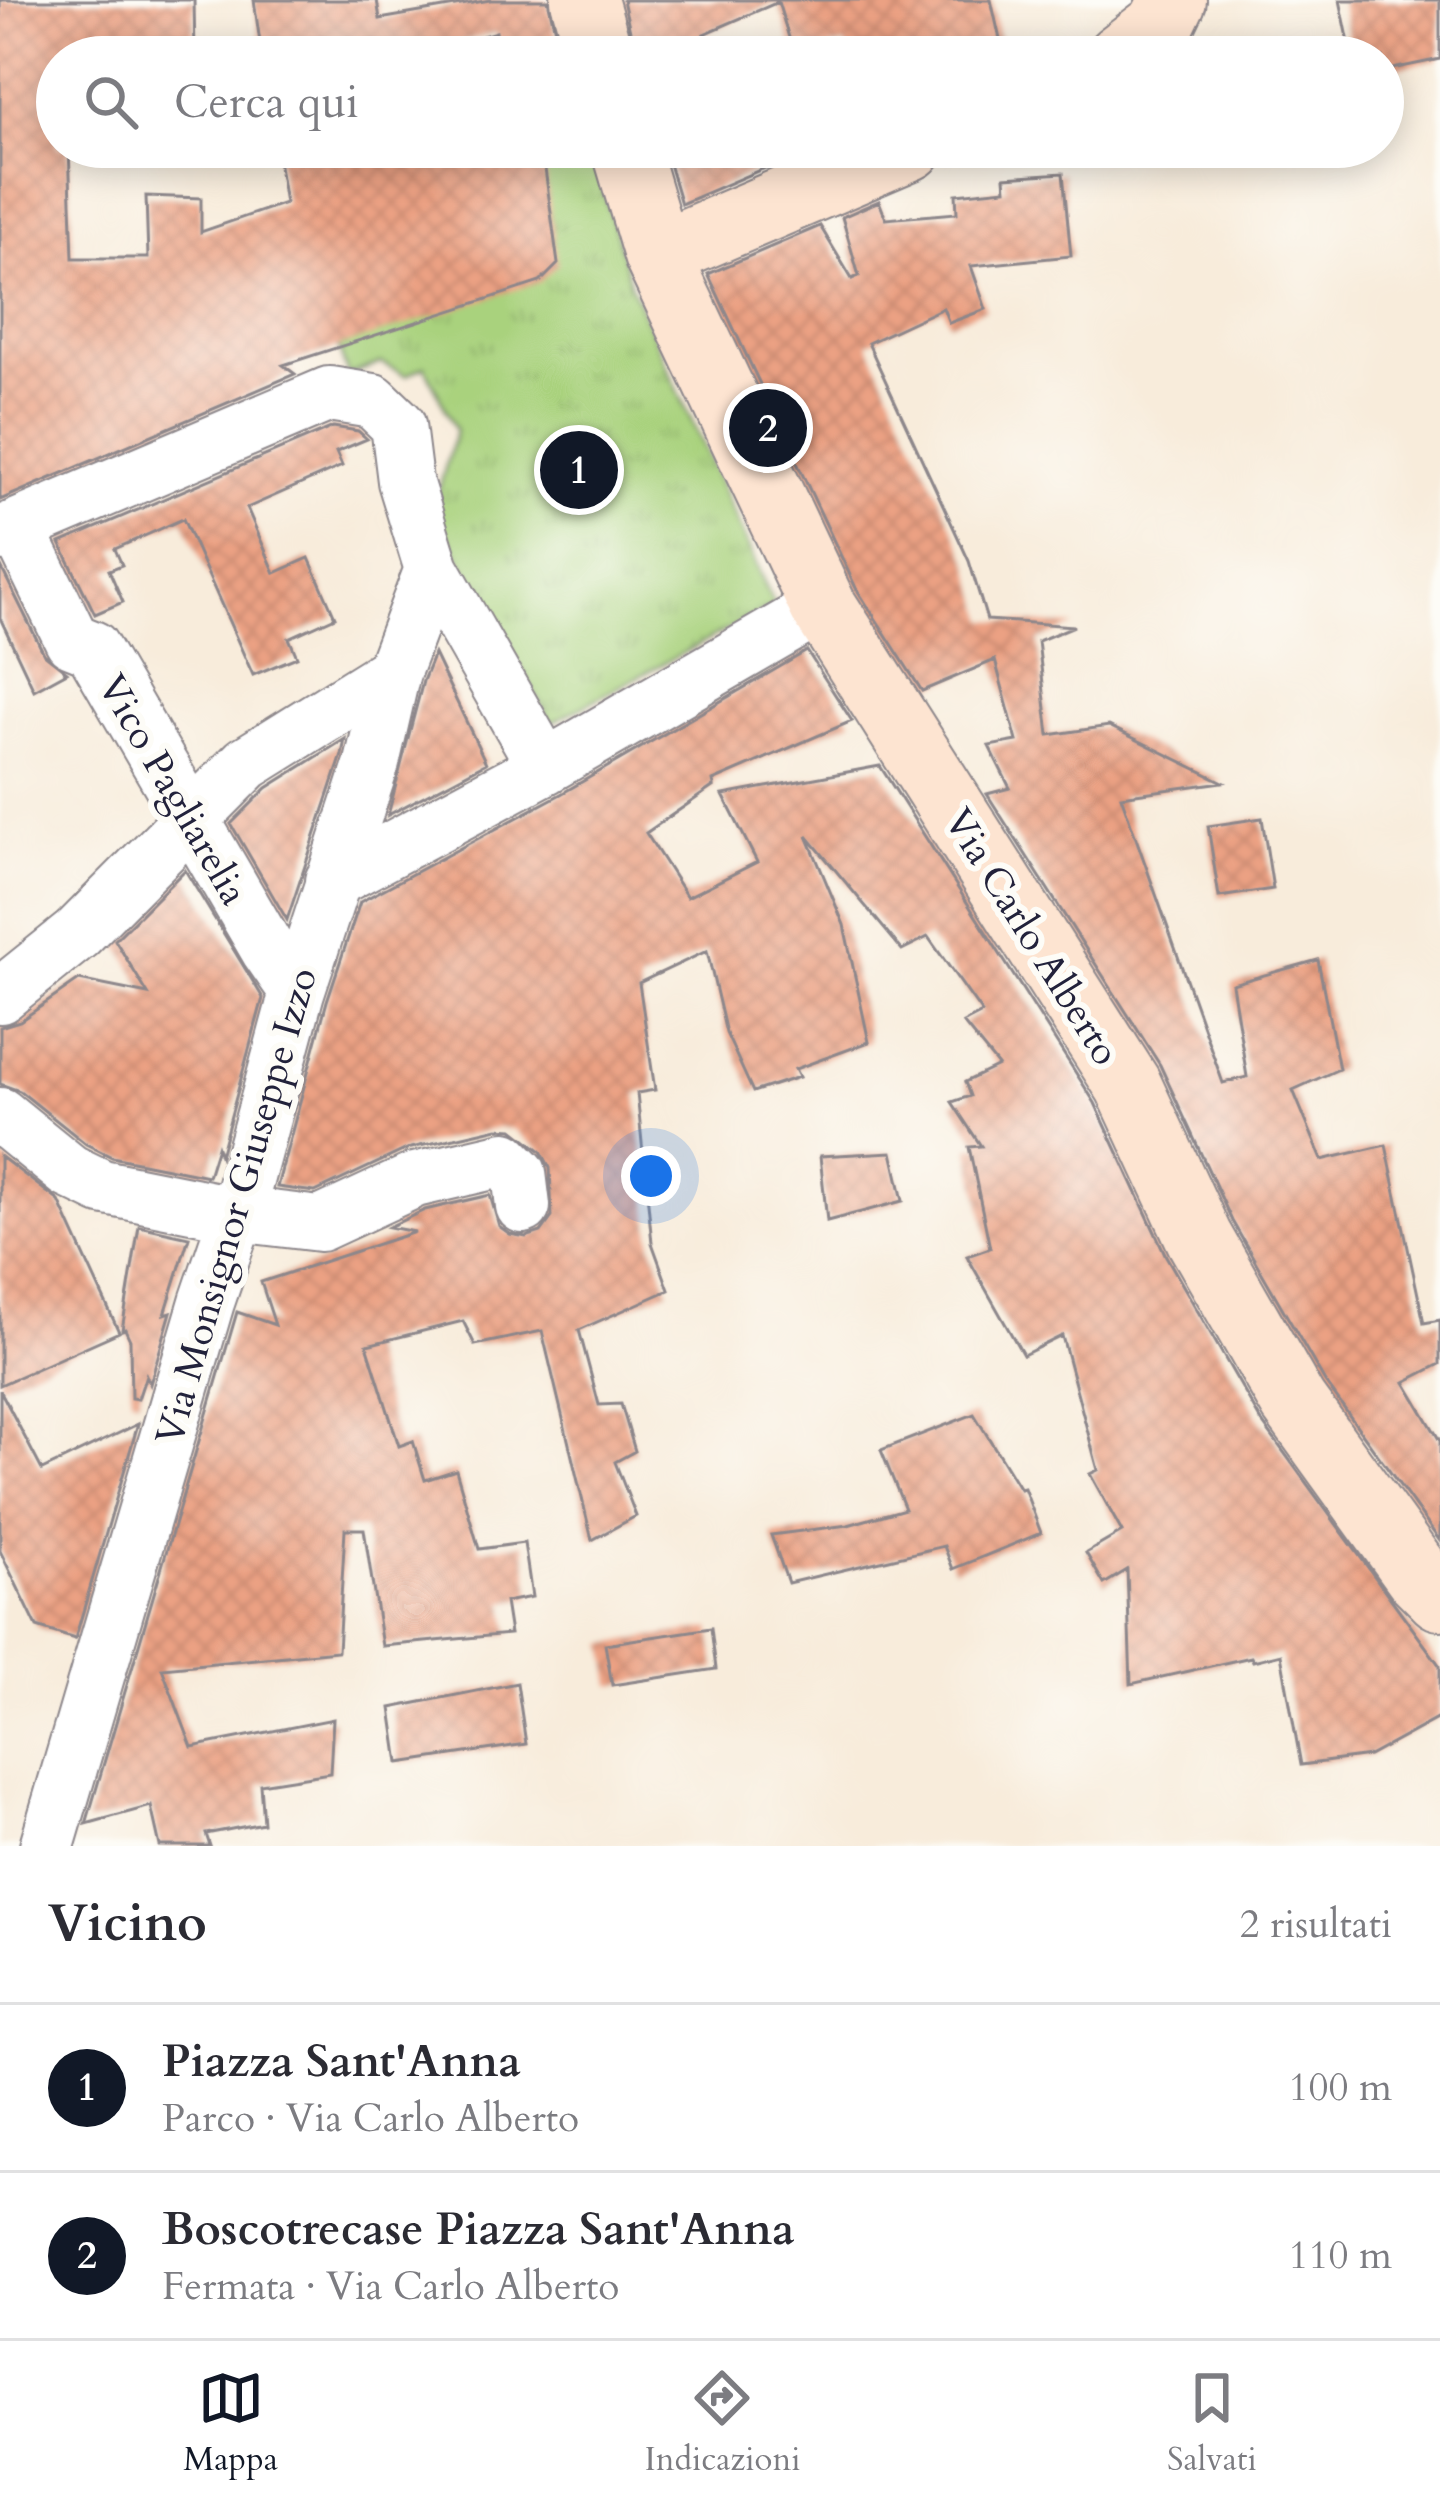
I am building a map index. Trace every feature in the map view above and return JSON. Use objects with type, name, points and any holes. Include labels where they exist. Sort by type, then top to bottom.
[{"type":"street","points":[[584,0],[594,36]]},
{"type":"street","points":[[1147,36],[1161,25],[1173,0]]},
{"type":"street","name":"Via Carlo Alberto","points":[[631,168],[657,255],[823,606],[1128,1085],[1199,1238],[1293,1402],[1418,1575],[1440,1598]]},
{"type":"street","points":[[657,255],[861,168]]},
{"type":"street","points":[[9,531],[329,394],[374,401],[398,425],[405,481],[432,569],[545,767]]},
{"type":"street","name":"Vico Pagliarelia","points":[[9,531],[72,640],[92,648],[297,992]]},
{"type":"street","name":"Via Monsignor Giuseppe Izzo","points":[[47,1846],[237,1214],[297,992],[372,763],[393,672],[432,569]]},
{"type":"street","points":[[332,881],[545,767],[823,606]]},
{"type":"street","points":[[0,996],[77,934],[247,763],[393,672]]},
{"type":"street","points":[[0,1115],[69,1171],[102,1187],[237,1214],[320,1224],[415,1180],[505,1159],[519,1174],[523,1206]]},
{"type":"green space","points":[[532,168],[597,168],[631,286],[774,605],[551,723],[433,509],[456,431],[425,366],[406,375],[381,363],[348,375],[338,347]]},
{"type":"building","points":[[0,0],[194,0],[195,36],[36,36],[36,168],[70,168],[73,258],[148,258],[146,196],[201,198],[201,232],[285,203],[279,168],[545,168],[558,264],[540,282],[283,365],[295,374],[0,500]]},
{"type":"building","points":[[254,0],[377,0],[380,19],[490,0],[548,0],[556,36],[497,36],[496,32],[483,36],[259,36]]},
{"type":"building","points":[[623,0],[991,0],[999,36],[789,36],[778,2],[705,36],[631,36]]},
{"type":"building","points":[[1340,0],[1440,0],[1440,59],[1404,67],[1404,36],[1348,36]]},
{"type":"building","points":[[670,168],[765,168],[681,204]]},
{"type":"building","points":[[1063,173],[1071,256],[971,266],[986,309],[949,323],[943,308],[868,343],[969,561],[987,620],[1074,626],[1038,641],[1049,735],[1109,726],[1223,782],[1121,796],[1223,1083],[1247,1077],[1232,984],[1318,960],[1339,1069],[1293,1090],[1322,1160],[1386,1145],[1424,1323],[1440,1320],[1440,1364],[1405,1382],[1440,1441],[1440,1541],[1325,1382],[1232,1221],[1160,1065],[987,794],[1010,788],[989,746],[1017,741],[995,660],[922,691],[856,588],[708,274],[820,226],[852,279],[859,276],[842,217],[879,201],[886,219],[957,213],[956,194],[1006,189],[1005,177]]},
{"type":"building","points":[[333,427],[358,431],[367,439],[336,452],[342,466],[247,508],[275,573],[309,558],[335,617],[289,638],[297,657],[253,675],[183,519],[115,549],[122,565],[109,570],[123,602],[95,614],[60,543]]},
{"type":"building","points":[[0,565],[44,654],[67,672],[34,690],[0,618]]},
{"type":"building","points":[[807,651],[852,721],[713,781],[714,786],[646,833],[687,897],[757,862],[723,795],[880,766],[1095,1103],[1166,1256],[1261,1421],[1440,1666],[1440,1717],[1369,1756],[1301,1765],[1281,1654],[1131,1684],[1127,1570],[1104,1584],[1086,1553],[1122,1532],[1090,1474],[1098,1470],[1062,1336],[1023,1355],[967,1256],[990,1248],[969,1147],[981,1146],[952,1102],[970,1096],[965,1082],[998,1066],[963,1023],[982,1013],[928,937],[902,950],[807,836],[844,925],[869,1042],[795,1069],[799,1077],[753,1092],[726,1033],[707,951],[639,983],[655,1090],[637,1093],[652,1243],[669,1290],[579,1330],[599,1405],[621,1404],[635,1451],[615,1462],[636,1516],[592,1540],[542,1331],[475,1345],[463,1321],[367,1345],[399,1446],[413,1441],[425,1480],[456,1470],[479,1549],[524,1543],[532,1597],[505,1602],[510,1634],[382,1646],[364,1529],[345,1529],[338,1651],[162,1668],[192,1747],[333,1719],[330,1773],[260,1784],[263,1823],[206,1834],[210,1846],[160,1846],[151,1806],[86,1824],[237,1312],[275,1325],[261,1282],[415,1232],[389,1227],[425,1210],[490,1195],[499,1226],[526,1237],[541,1232],[552,1217],[550,1168],[541,1151],[513,1129],[498,1128],[407,1149],[315,1192],[277,1187],[327,1001],[360,902],[561,794]]},
{"type":"building","points":[[434,654],[486,763],[388,815],[423,681]]},
{"type":"building","points":[[345,739],[287,920],[231,824],[267,788]]},
{"type":"building","points":[[1262,818],[1273,889],[1219,897],[1208,826]]},
{"type":"building","points":[[185,870],[263,998],[220,1156],[217,1147],[208,1176],[112,1157],[86,1144],[20,1091],[0,1084],[0,1027],[20,1021],[79,980],[148,994],[115,940]]},
{"type":"building","points":[[892,1152],[903,1201],[827,1221],[820,1156]]},
{"type":"building","points":[[0,1156],[59,1201],[119,1332],[0,1385]]},
{"type":"building","points":[[139,1226],[189,1237],[150,1384],[146,1375],[138,1399],[131,1398],[130,1340],[122,1330]]},
{"type":"building","points":[[0,1390],[42,1470],[138,1424],[75,1639],[37,1627],[0,1551]]},
{"type":"building","points":[[974,1414],[1020,1489],[1024,1488],[1041,1533],[953,1569],[944,1546],[788,1583],[771,1535],[848,1525],[905,1509],[881,1450]]},
{"type":"building","points":[[711,1628],[716,1669],[612,1685],[605,1644]]},
{"type":"building","points":[[517,1683],[526,1744],[399,1763],[391,1708]]},
{"type":"place","name":"Boscotrecase Piazza Sant'Anna","points":[[768,428]]},
{"type":"place","name":"Piazza Sant'Anna","points":[[579,470]]}]
